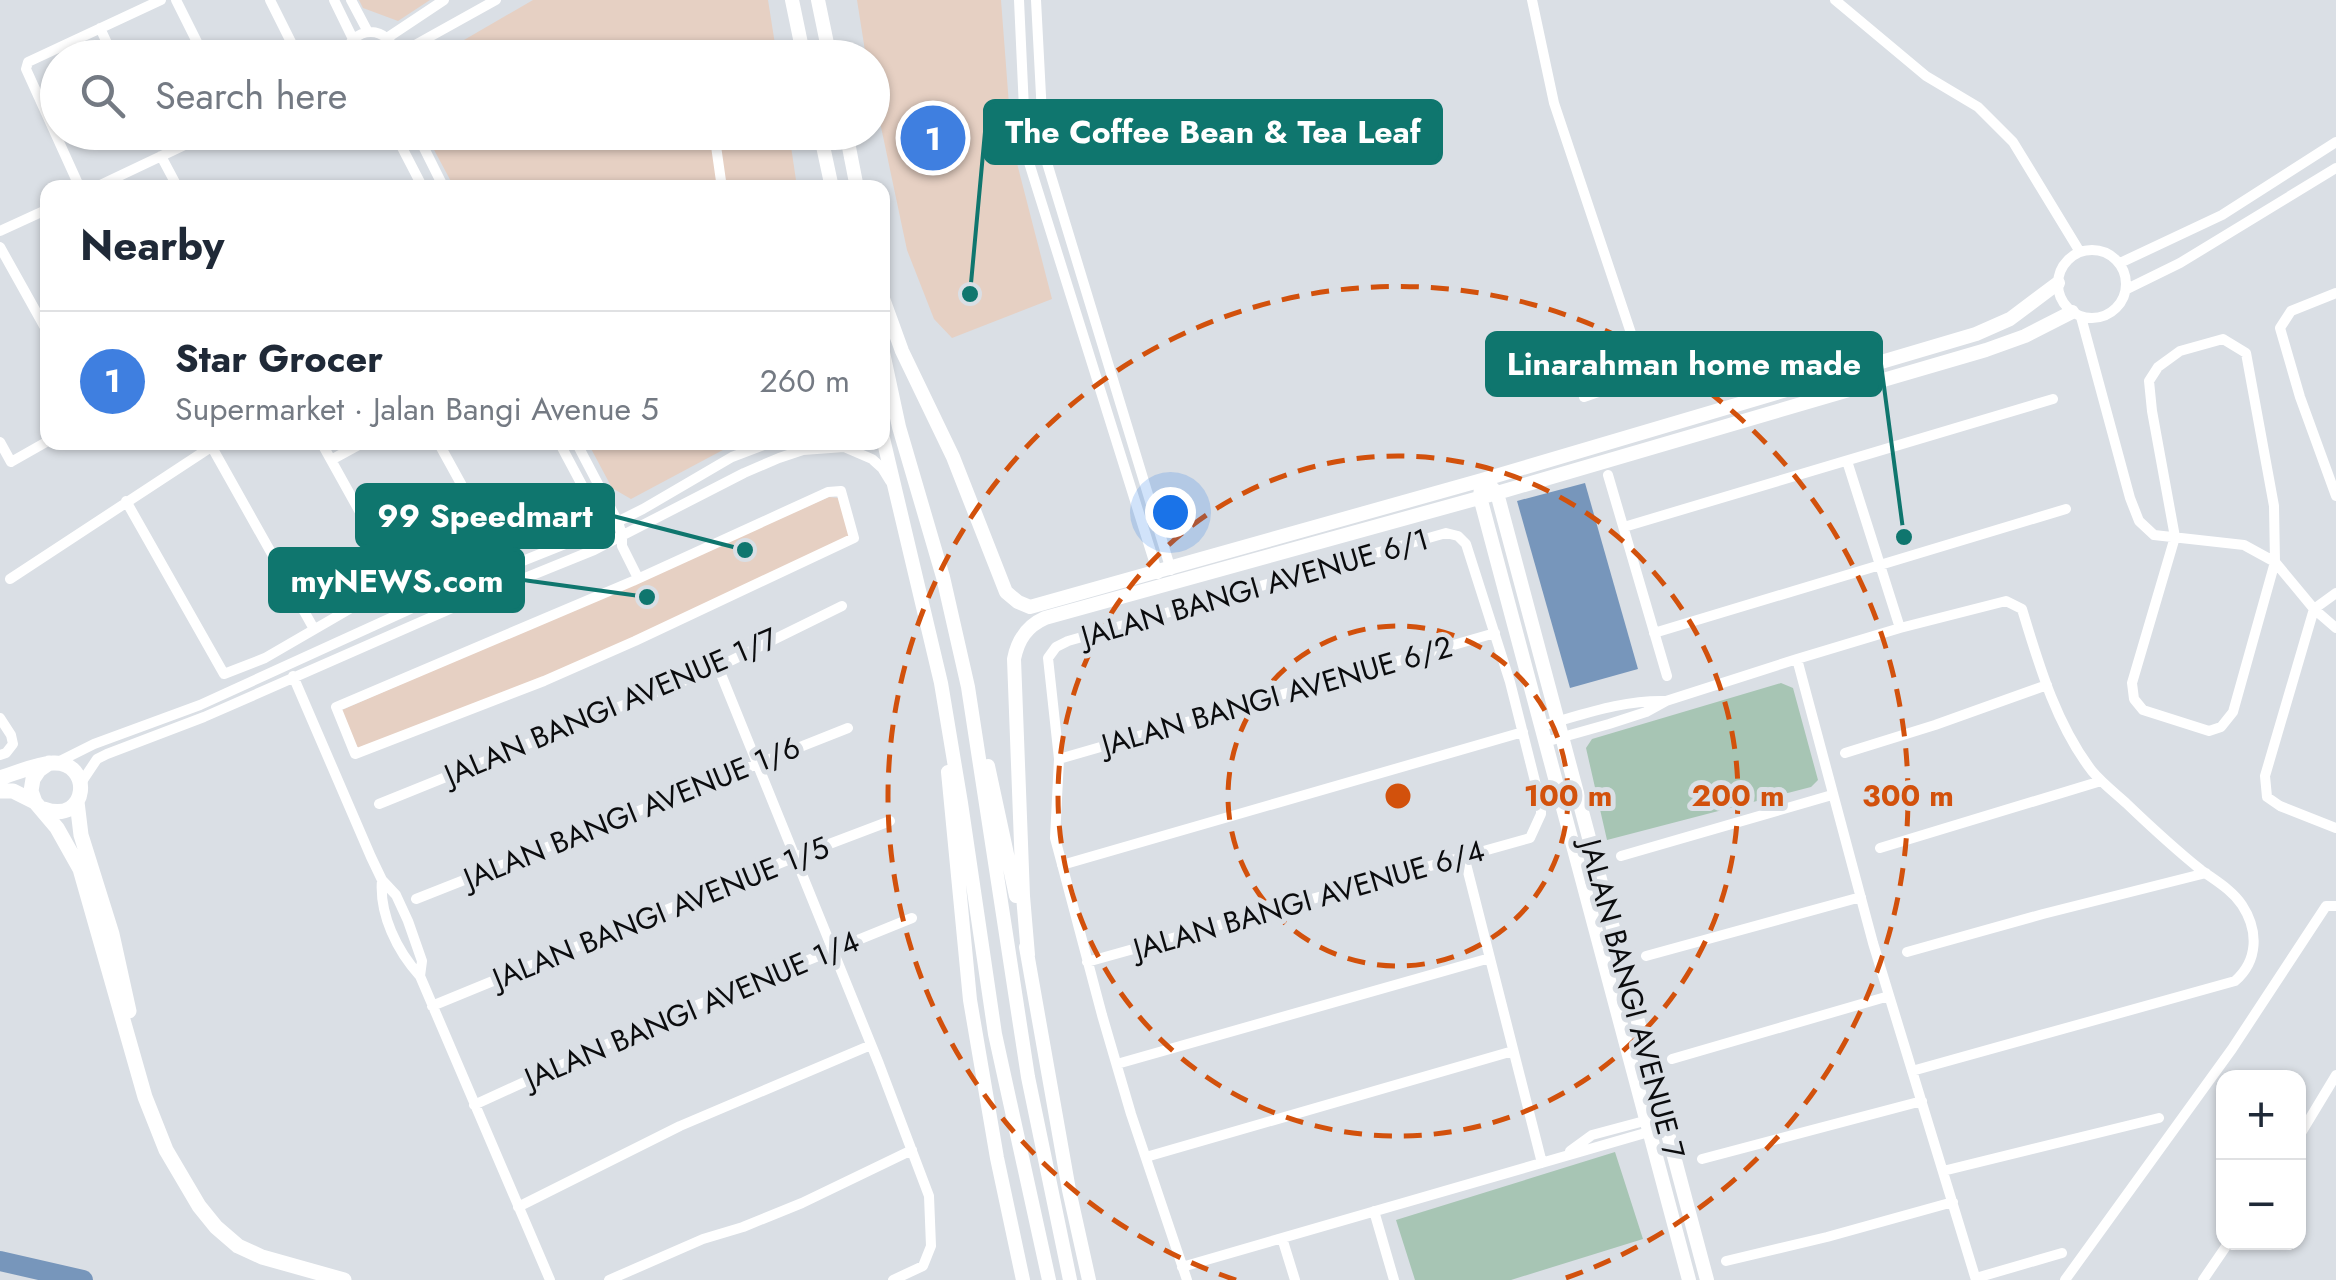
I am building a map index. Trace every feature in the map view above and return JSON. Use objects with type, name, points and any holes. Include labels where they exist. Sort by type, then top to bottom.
[{"type":"main road","points":[[0,778],[53,763],[73,769],[81,783],[81,793],[77,802],[62,812],[40,806],[13,791],[0,792]]},
{"type":"main road","points":[[53,763],[32,779],[32,791],[80,869],[144,1097],[166,1150],[199,1206],[238,1246],[262,1257],[344,1280]]},
{"type":"main road","points":[[77,802],[81,834],[116,953],[132,1029],[130,1039]]},
{"type":"street","points":[[75,40],[160,0]]},
{"type":"street","points":[[176,0],[196,40]]},
{"type":"street","points":[[270,0],[290,40]]},
{"type":"street","points":[[334,0],[353,38],[368,32],[382,34],[390,40]]},
{"type":"street","points":[[351,0],[368,32]]},
{"type":"street","points":[[387,38],[444,0]]},
{"type":"street","points":[[425,40],[496,0]]},
{"type":"street","points":[[792,0],[800,40]]},
{"type":"street","points":[[818,0],[826,40]]},
{"type":"street","points":[[1019,0],[1026,153],[1166,577]]},
{"type":"street","points":[[1036,0],[1044,153],[1166,577]]},
{"type":"street","points":[[1532,0],[1554,103],[1639,357],[1638,373],[1627,382],[1584,398]]},
{"type":"street","points":[[1835,0],[1926,76],[1978,107],[2013,142],[2080,252]]},
{"type":"street","points":[[100,28],[106,40]]},
{"type":"street","points":[[40,56],[28,62],[26,69],[40,100]]},
{"type":"street","points":[[2120,263],[2222,215],[2336,142]]},
{"type":"street","points":[[63,150],[76,180]]},
{"type":"street","points":[[111,180],[174,150]]},
{"type":"street","points":[[404,150],[420,180]]},
{"type":"street","points":[[425,150],[440,180]]},
{"type":"street","points":[[717,150],[721,180]]},
{"type":"street","points":[[824,150],[830,180]]},
{"type":"street","points":[[850,150],[855,180]]},
{"type":"street","points":[[161,156],[174,180]]},
{"type":"street","points":[[2126,289],[2180,262],[2336,168]]},
{"type":"street","points":[[0,231],[40,213]]},
{"type":"street","points":[[0,247],[40,320]]},
{"type":"street","points":[[2080,252],[2106,253],[2120,263],[2126,276],[2123,301],[2105,316],[2093,319],[2076,314],[2061,299],[2058,283],[2064,264],[2080,252]]},
{"type":"street","points":[[1028,955],[1014,671],[1016,648],[1034,623],[1166,577],[1482,480],[1976,334],[2010,319],[2058,283]]},
{"type":"street","points":[[2336,293],[2291,310],[2280,328],[2336,496]]},
{"type":"street","points":[[890,318],[953,457],[1006,592],[1030,607],[1166,577],[1497,493],[1986,350],[2076,314]]},
{"type":"street","points":[[2076,314],[2138,521],[2154,536],[2244,545],[2275,562],[2314,609],[2336,628]]},
{"type":"street","points":[[2224,340],[2246,353],[2274,506],[2275,562],[2233,712],[2221,728],[2209,731],[2143,710],[2134,699],[2132,683],[2175,537],[2149,382],[2158,367],[2180,351],[2224,340]]},
{"type":"street","points":[[890,383],[943,577],[991,776],[1089,1280]]},
{"type":"street","points":[[1624,527],[2052,400]]},
{"type":"street","points":[[1,447],[11,462],[40,446]]},
{"type":"street","points":[[10,579],[203,450]]},
{"type":"street","points":[[213,450],[314,629]]},
{"type":"street","points":[[126,502],[224,674],[265,658],[384,589],[392,580],[391,568],[325,450]]},
{"type":"street","points":[[331,460],[349,450]]},
{"type":"street","points":[[442,450],[487,531]]},
{"type":"street","points":[[563,450],[604,528],[619,541],[638,578]]},
{"type":"street","points":[[580,450],[618,522],[619,541]]},
{"type":"street","points":[[53,763],[200,705],[464,585],[618,522],[751,450]]},
{"type":"street","points":[[81,783],[106,754],[204,718],[466,602],[619,541],[744,473],[803,450]]},
{"type":"street","points":[[854,450],[882,468],[895,491]]},
{"type":"street","points":[[886,450],[941,683],[994,1034],[1049,1280]]},
{"type":"street","points":[[1847,460],[1900,628]]},
{"type":"street","points":[[1608,475],[1666,676]]},
{"type":"street","points":[[1482,480],[1497,493]]},
{"type":"street","name":"JALAN BANGI AVENUE 7","points":[[1482,480],[1480,497],[1687,1273]]},
{"type":"street","points":[[841,491],[854,538],[544,681],[355,754],[336,708],[638,578],[828,492],[841,491]]},
{"type":"street","name":"JALAN BANGI AVENUE 7","points":[[1497,493],[1707,1280]]},
{"type":"street","points":[[1654,632],[2066,509]]},
{"type":"street","name":"JALAN BANGI AVENUE 6/1","points":[[1059,759],[1048,658],[1056,647],[1068,642],[1446,533],[1458,536],[1466,544],[1495,633]]},
{"type":"street","points":[[2336,592],[2314,609],[2265,776],[2267,797],[2336,828]]},
{"type":"street","points":[[1545,742],[1900,628],[2006,601],[2022,609],[2046,686],[2072,741],[2101,781],[2233,893],[2252,927],[2254,954],[2246,972],[2235,981],[1912,1071]]},
{"type":"street","name":"JALAN BANGI AVENUE 1/7","points":[[379,804],[718,666],[842,606]]},
{"type":"street","points":[[1062,865],[1523,732],[1495,633]]},
{"type":"street","name":"JALAN BANGI AVENUE 6/2","points":[[1059,759],[1495,633]]},
{"type":"street","points":[[1797,658],[1889,996],[1976,1279],[2062,1254]]},
{"type":"street","points":[[289,666],[382,880],[396,895],[408,921],[422,961],[420,976]]},
{"type":"street","points":[[718,666],[929,1196],[931,1246],[922,1266],[892,1280]]},
{"type":"street","points":[[941,683],[968,980],[997,1158],[1024,1280]]},
{"type":"street","points":[[1845,753],[2046,686]]},
{"type":"street","points":[[968,687],[1028,1078],[1070,1280]]},
{"type":"street","points":[[1541,726],[1606,707],[1644,700],[1666,701]]},
{"type":"street","points":[[0,718],[13,744],[0,755]]},
{"type":"street","name":"JALAN BANGI AVENUE 1/6","points":[[416,898],[848,728]]},
{"type":"street","name":"JALAN BANGI AVENUE 6/4","points":[[1088,962],[1530,838],[1542,805],[1523,732]]},
{"type":"street","points":[[1059,759],[1055,838],[1117,1064],[1187,1280]]},
{"type":"street","points":[[1880,848],[2101,781]]},
{"type":"street","points":[[1621,856],[1832,795]]},
{"type":"street","name":"JALAN BANGI AVENUE 1/5","points":[[432,1006],[890,821]]},
{"type":"street","points":[[1464,856],[1542,1163]]},
{"type":"street","points":[[1907,952],[2206,874]]},
{"type":"street","points":[[382,880],[380,900],[391,928],[408,963],[420,976],[550,1280]]},
{"type":"street","points":[[1646,956],[1861,897]]},
{"type":"street","points":[[2066,1280],[2232,1050],[2326,906],[2336,906]]},
{"type":"street","name":"JALAN BANGI AVENUE 1/4","points":[[474,1104],[653,1023],[912,918]]},
{"type":"street","points":[[1117,1064],[1490,958]]},
{"type":"street","points":[[1672,1059],[1889,996]]},
{"type":"street","points":[[518,1206],[680,1126],[871,1045]]},
{"type":"street","points":[[1146,1157],[1513,1051]]},
{"type":"street","points":[[2306,1125],[2336,1075]]},
{"type":"street","points":[[1702,1159],[1922,1100]]},
{"type":"street","points":[[1943,1171],[2159,1118]]},
{"type":"street","points":[[1182,1267],[1561,1158],[1665,1121]]},
{"type":"street","points":[[609,1280],[703,1239],[802,1203],[912,1150]]},
{"type":"street","points":[[1726,1261],[1953,1202]]},
{"type":"street","points":[[1374,1211],[1394,1280]]},
{"type":"street","points":[[1282,1238],[1295,1280]]},
{"type":"street","points":[[2204,1280],[2224,1250]]},
{"type":"street","points":[[1687,1273],[1702,1262]]},
{"type":"shaded area","points":[[359,0],[430,0],[398,21],[363,8]]},
{"type":"shaded area","points":[[533,0],[768,0],[774,40],[464,40]]},
{"type":"shaded area","points":[[857,0],[1001,0],[1012,144],[1052,299],[952,338],[934,319],[907,250],[886,150],[890,150],[890,40],[863,40]]},
{"type":"shaded area","points":[[434,150],[792,150],[796,180],[450,180]]},
{"type":"shaded area","points":[[592,450],[723,450],[631,499],[612,488]]},
{"type":"shaded area","points":[[829,497],[838,498],[850,536],[649,631],[526,684],[357,749],[342,710]]},
{"type":"green space","points":[[1781,683],[1793,688],[1818,780],[1811,787],[1607,840],[1586,748],[1592,739]]},
{"type":"green space","points":[[1615,1152],[1643,1239],[1511,1280],[1415,1280],[1396,1220]]},
{"type":"water","points":[[1585,483],[1638,669],[1570,688],[1517,501]]},
{"type":"waterway","points":[[0,1261],[83,1280]]},
{"type":"place","name":"Star Grocer","points":[[933,138]]},
{"type":"place","name":"The Coffee Bean & Tea Leaf","points":[[970,294]]},
{"type":"place","name":"Linarahman home made","points":[[1904,537]]},
{"type":"place","name":"99 Speedmart","points":[[745,550]]},
{"type":"place","name":"myNEWS.com","points":[[647,597]]}]
